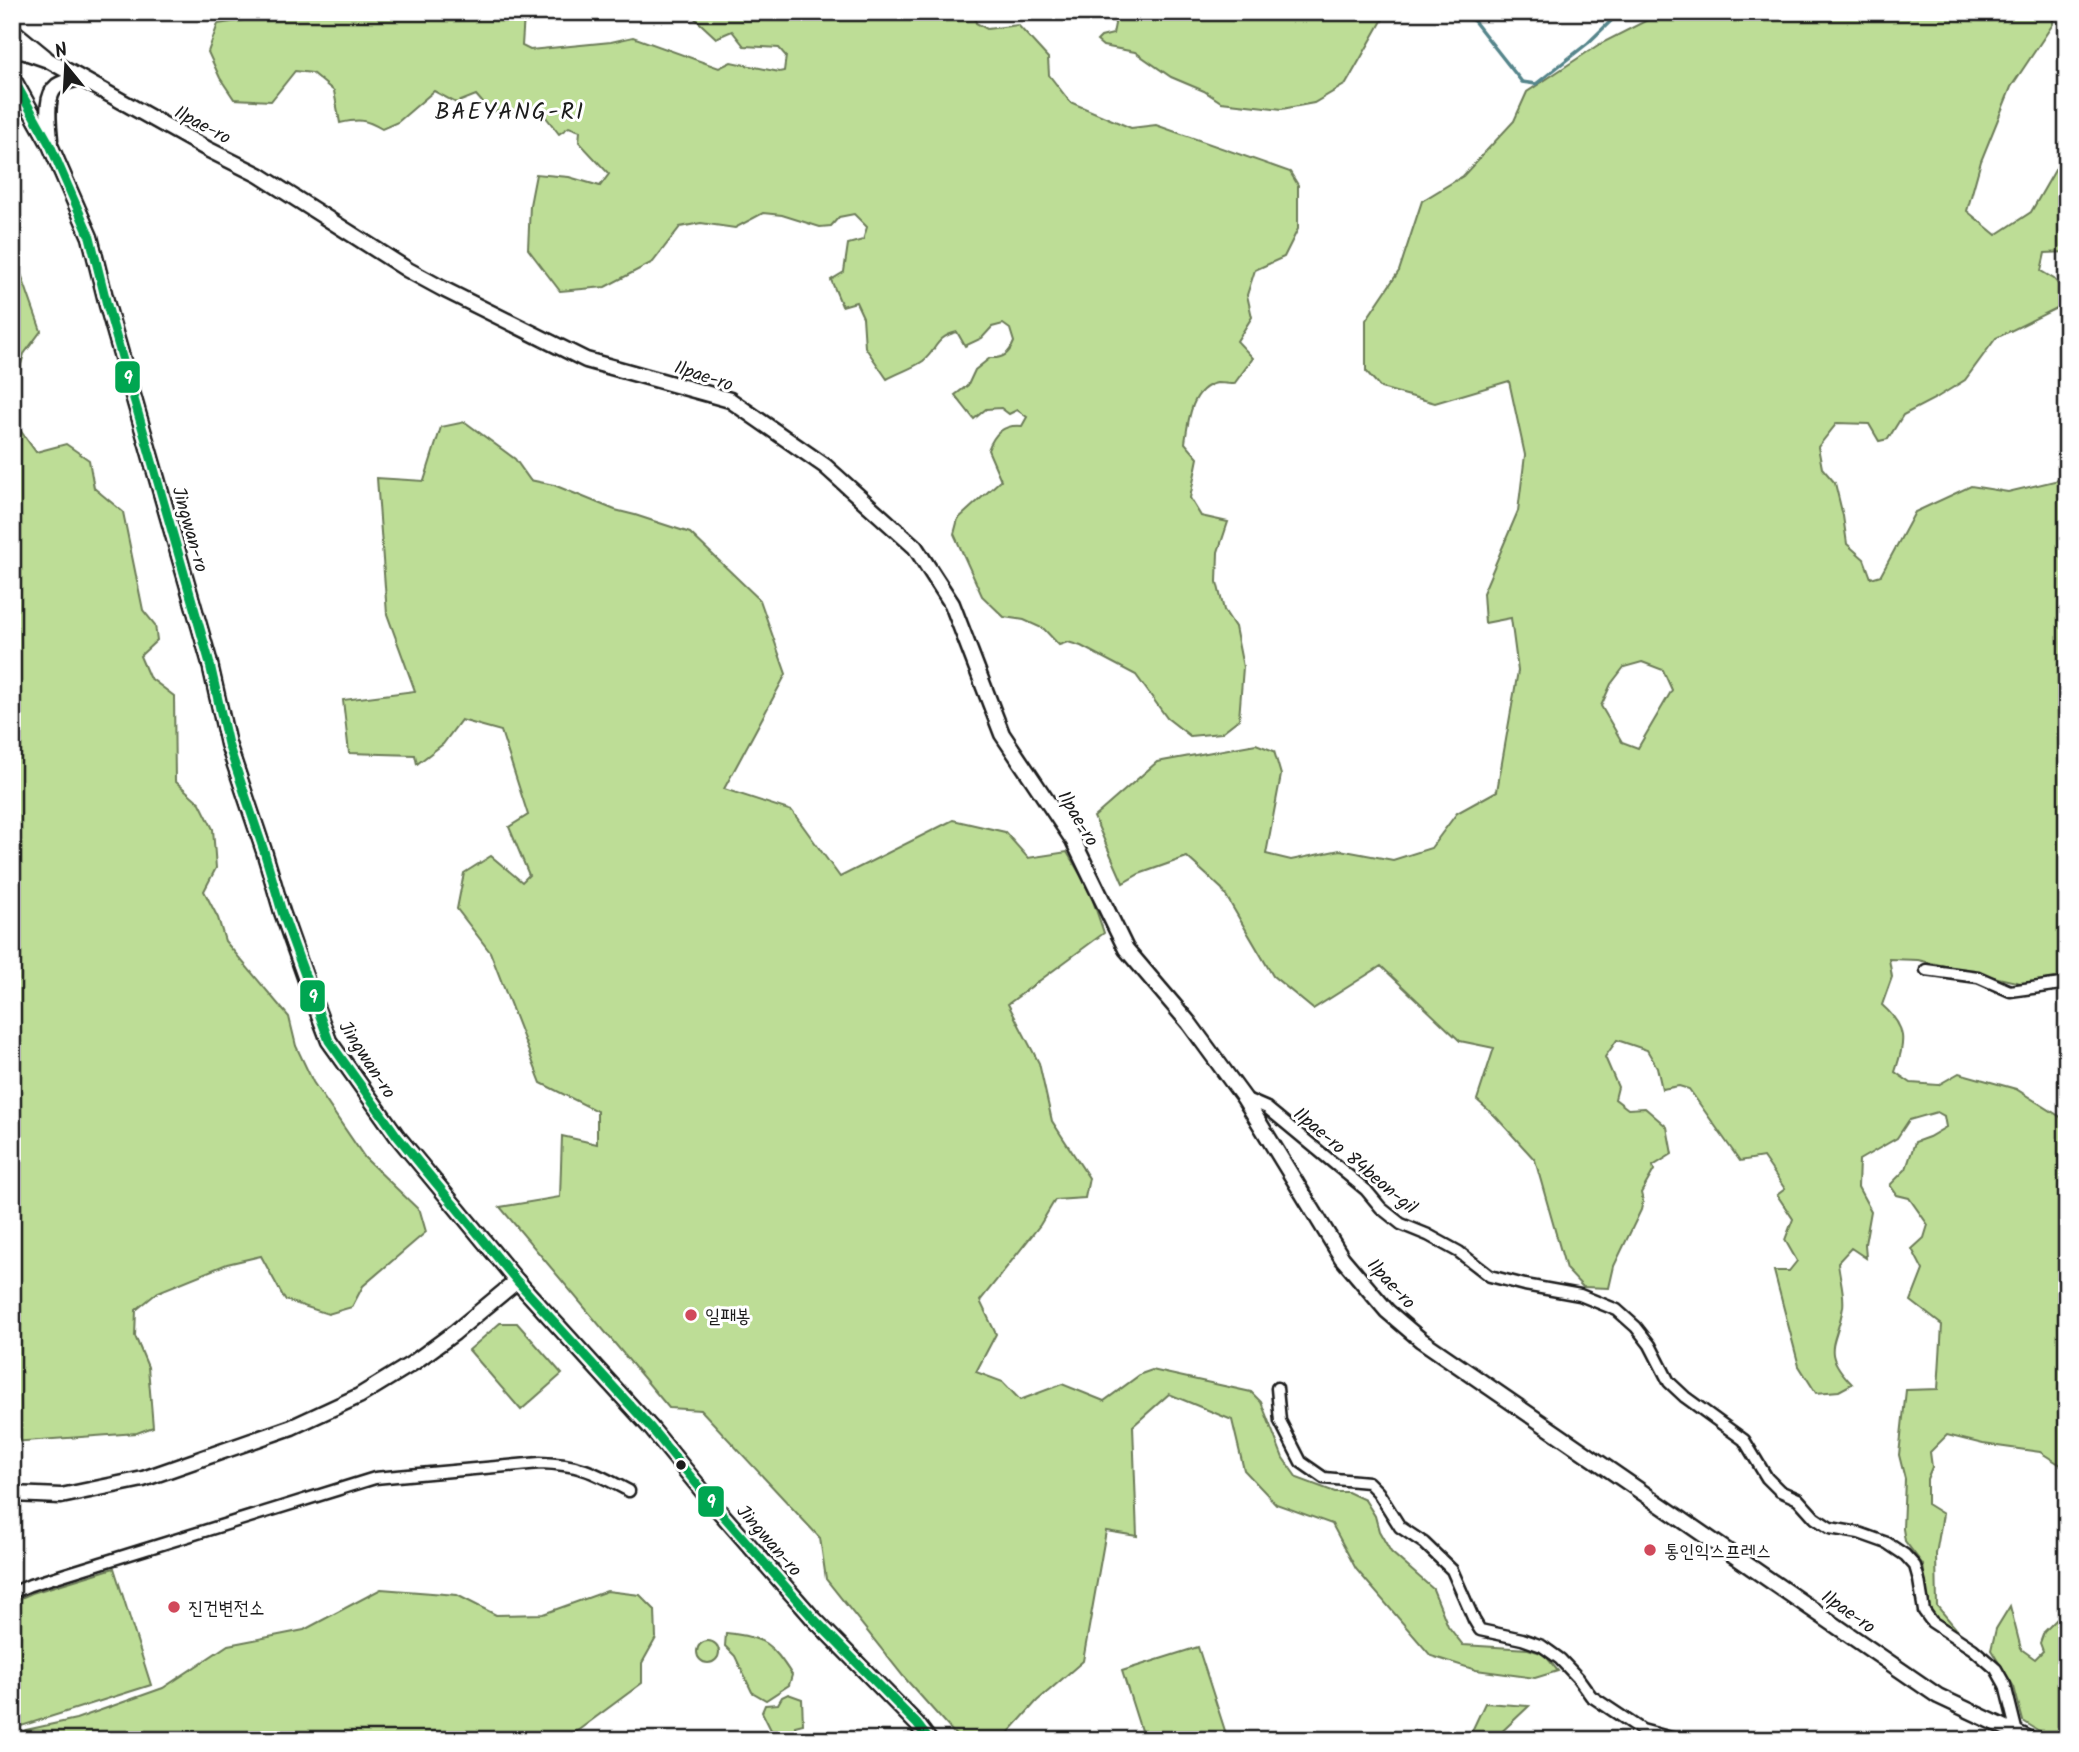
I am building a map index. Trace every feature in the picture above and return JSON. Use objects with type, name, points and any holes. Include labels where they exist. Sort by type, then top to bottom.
[{"type":"street","points":[[12,30],[48,60]]},
{"type":"street","name":"Ilpae-ro","points":[[12,54],[22,51],[48,60],[259,175],[408,270],[586,360],[730,400],[825,466],[915,547],[952,604],[1002,734],[1073,840],[1126,949],[1189,1023],[1244,1098],[1342,1258],[1387,1311],[1421,1340],[1938,1696],[2032,1740]]},
{"type":"street","name":"Jingwan-ro","points":[[12,77],[50,145],[90,237],[114,332],[209,660],[228,744],[282,912],[329,1041],[397,1136],[517,1280],[651,1428],[812,1617],[917,1724],[929,1740]]},
{"type":"street","points":[[50,145],[51,94],[60,84],[79,78]]},
{"type":"street","points":[[1926,970],[1978,976],[2010,991],[2062,984],[2067,986]]},
{"type":"street","name":"Ilpae-ro 84beon-gil","points":[[1244,1098],[1267,1108],[1366,1190],[1381,1208],[1402,1224],[1459,1252],[1490,1276],[1580,1295],[1617,1310],[1636,1327],[1650,1345],[1669,1382],[1744,1440],[1767,1478],[1780,1491],[1798,1499],[1815,1518],[1830,1528],[1859,1533],[1887,1543],[1905,1555],[1915,1566],[1924,1611],[1932,1622],[1973,1649],[1996,1669],[2005,1685],[2017,1733]]},
{"type":"street","points":[[12,1494],[61,1496],[143,1479],[292,1427],[359,1396],[413,1363],[454,1333],[517,1280]]},
{"type":"street","points":[[1277,1388],[1280,1421],[1301,1462],[1324,1478],[1368,1482],[1378,1492],[1400,1527],[1424,1543],[1452,1570],[1480,1630],[1542,1646],[1560,1659],[1591,1696],[1642,1730],[1679,1740]]},
{"type":"street","points":[[12,1593],[30,1585],[375,1478],[556,1463],[584,1468],[629,1491]]},
{"type":"green space","points":[[267,12],[511,12],[524,15],[522,46],[530,50],[611,42],[633,37],[719,68],[731,62],[779,72],[784,71],[786,56],[779,48],[744,46],[732,31],[716,38],[688,12],[974,12],[976,23],[987,29],[1018,25],[1048,58],[1049,75],[1070,102],[1131,128],[1156,125],[1290,172],[1298,185],[1298,229],[1284,257],[1255,270],[1247,295],[1252,317],[1237,341],[1253,358],[1234,384],[1217,383],[1201,391],[1192,407],[1185,443],[1198,458],[1190,498],[1201,516],[1228,522],[1218,552],[1217,582],[1224,610],[1235,627],[1243,667],[1239,719],[1221,733],[1190,736],[1167,718],[1136,675],[1081,646],[1068,642],[1059,645],[1044,629],[1024,620],[1004,617],[982,596],[954,534],[958,519],[1001,480],[988,450],[993,439],[1004,428],[1022,426],[1027,417],[1017,410],[1009,414],[1001,408],[986,409],[974,419],[955,395],[968,385],[975,370],[990,358],[999,358],[1008,353],[1014,342],[1010,329],[1003,324],[992,327],[982,338],[965,346],[957,332],[950,334],[940,340],[923,361],[887,379],[865,347],[863,317],[856,302],[842,306],[831,280],[844,272],[848,244],[863,240],[867,227],[854,214],[839,217],[831,226],[820,227],[782,215],[763,213],[735,228],[701,223],[680,227],[653,262],[605,287],[560,291],[528,249],[530,205],[536,174],[569,177],[600,186],[609,174],[579,142],[580,131],[569,127],[559,134],[542,112],[490,111],[476,95],[456,103],[434,91],[398,122],[382,129],[362,121],[340,123],[334,91],[312,73],[295,71],[271,101],[234,99],[208,52],[218,24],[251,19]]},
{"type":"green space","points":[[1112,12],[1387,12],[1346,84],[1314,103],[1282,109],[1221,102],[1204,91],[1171,77],[1135,52],[1103,46],[1097,41],[1113,34],[1115,24]]},
{"type":"green space","points":[[1663,12],[2053,12],[2053,24],[2011,87],[1981,161],[1967,211],[1996,235],[2031,212],[2062,158],[2067,154],[2067,252],[2045,253],[2041,271],[2054,279],[2067,294],[2067,303],[1996,338],[1965,380],[1903,415],[1888,439],[1879,441],[1869,424],[1837,423],[1818,447],[1822,468],[1835,483],[1847,544],[1864,559],[1871,578],[1881,575],[1915,512],[1971,486],[2008,492],[2067,478],[2067,980],[2025,984],[1918,960],[1889,959],[1892,977],[1882,1005],[1896,1021],[1902,1036],[1895,1072],[1911,1083],[1938,1085],[1959,1073],[2016,1089],[2067,1121],[2067,1469],[2040,1452],[1983,1444],[1947,1435],[1930,1452],[1932,1467],[1927,1479],[1927,1504],[1943,1514],[1936,1554],[1937,1606],[1963,1637],[1937,1618],[1929,1606],[1923,1565],[1905,1541],[1905,1479],[1899,1455],[1906,1390],[1938,1389],[1942,1325],[1911,1301],[1923,1270],[1912,1249],[1924,1238],[1928,1225],[1909,1198],[1897,1195],[1890,1185],[1906,1169],[1915,1142],[1946,1127],[1944,1116],[1937,1112],[1909,1120],[1897,1138],[1859,1160],[1858,1187],[1871,1211],[1865,1244],[1866,1258],[1851,1248],[1838,1262],[1843,1302],[1833,1347],[1836,1363],[1852,1384],[1839,1391],[1816,1393],[1799,1366],[1774,1271],[1789,1271],[1797,1261],[1785,1240],[1793,1219],[1777,1195],[1785,1189],[1763,1157],[1740,1161],[1689,1089],[1679,1086],[1662,1089],[1657,1067],[1647,1050],[1617,1040],[1605,1057],[1618,1087],[1615,1099],[1628,1109],[1645,1108],[1667,1127],[1672,1154],[1653,1166],[1654,1170],[1641,1193],[1641,1210],[1614,1266],[1609,1288],[1583,1287],[1566,1269],[1535,1160],[1477,1100],[1494,1048],[1460,1041],[1381,966],[1313,1009],[1273,976],[1222,889],[1187,857],[1139,874],[1123,883],[1094,817],[1157,762],[1256,744],[1274,751],[1281,775],[1266,854],[1291,860],[1340,850],[1393,860],[1431,848],[1457,813],[1497,791],[1518,671],[1511,618],[1485,623],[1483,593],[1518,511],[1525,455],[1509,381],[1435,403],[1381,388],[1366,371],[1366,320],[1399,271],[1422,201],[1463,176],[1514,121],[1527,92],[1598,45]],"holes":[[[1642,662],[1663,670],[1672,690],[1638,748],[1622,742],[1601,706],[1611,684],[1624,667]]]},
{"type":"green space","points":[[12,270],[21,274],[41,331],[24,354],[12,396]]},
{"type":"green space","points":[[12,419],[36,452],[66,444],[89,460],[94,488],[123,512],[143,610],[155,625],[157,640],[140,656],[149,677],[174,696],[175,781],[200,803],[213,829],[216,868],[204,891],[218,918],[225,941],[289,1017],[296,1046],[313,1082],[365,1158],[420,1211],[426,1232],[363,1286],[352,1307],[328,1314],[285,1300],[261,1256],[227,1264],[158,1292],[136,1310],[135,1336],[148,1367],[153,1427],[137,1433],[12,1442]]},
{"type":"green space","points":[[465,422],[515,459],[530,480],[554,485],[615,510],[690,533],[760,600],[786,674],[724,789],[792,811],[840,877],[953,820],[1005,832],[1028,858],[1067,852],[1089,889],[1104,933],[1008,1004],[1039,1063],[1052,1121],[1089,1178],[1085,1198],[1055,1200],[1040,1225],[980,1301],[996,1334],[976,1372],[1003,1382],[1020,1400],[1062,1384],[1104,1401],[1141,1374],[1152,1370],[1251,1392],[1261,1402],[1283,1458],[1297,1478],[1335,1492],[1348,1492],[1365,1500],[1391,1552],[1433,1589],[1448,1626],[1463,1645],[1528,1649],[1544,1654],[1558,1671],[1535,1678],[1476,1670],[1431,1656],[1356,1569],[1332,1524],[1276,1504],[1244,1470],[1232,1420],[1169,1394],[1133,1426],[1137,1536],[1106,1531],[1083,1661],[1037,1701],[1002,1740],[960,1740],[903,1676],[826,1579],[820,1538],[701,1410],[669,1408],[500,1207],[560,1197],[562,1136],[597,1144],[597,1111],[541,1083],[490,952],[457,909],[464,873],[491,856],[522,882],[529,875],[509,827],[528,815],[501,731],[461,720],[443,744],[417,764],[415,755],[349,753],[343,700],[415,691],[387,614],[377,478],[424,481],[441,427]]},
{"type":"green space","points":[[500,1323],[517,1323],[562,1374],[521,1410],[469,1350]]},
{"type":"green space","points":[[114,1568],[151,1685],[12,1729],[12,1602],[32,1593]]},
{"type":"green space","points":[[381,1589],[457,1595],[496,1615],[543,1614],[607,1591],[640,1595],[655,1610],[656,1638],[642,1663],[642,1683],[565,1740],[12,1740],[26,1730],[76,1719],[163,1688],[228,1645],[304,1630]]},
{"type":"green space","points":[[2010,1606],[2021,1649],[2035,1659],[2043,1651],[2040,1643],[2044,1632],[2067,1609],[2067,1740],[2049,1736],[2023,1721],[2014,1687],[1991,1650],[1996,1629]]},
{"type":"green space","points":[[726,1633],[750,1637],[766,1644],[792,1675],[789,1685],[766,1700],[752,1692],[735,1656],[725,1646]]},
{"type":"green space","points":[[708,1641],[716,1644],[719,1652],[716,1660],[708,1663],[700,1660],[697,1652],[700,1644]]},
{"type":"green space","points":[[1198,1647],[1228,1740],[1144,1740],[1122,1671]]},
{"type":"green space","points":[[788,1694],[802,1699],[803,1724],[795,1726],[797,1740],[776,1740],[762,1712],[765,1705],[778,1704],[782,1697]]},
{"type":"green space","points":[[1485,1703],[1529,1706],[1493,1740],[1460,1740],[1471,1733]]},
{"type":"waterway","points":[[1459,12],[1474,21],[1522,82],[1536,84],[1588,43],[1616,16],[1633,12]]},
{"type":"transit line","name":"9","points":[[12,77],[50,145],[90,237],[209,660],[228,744],[282,912],[329,1041],[397,1136],[517,1281],[651,1428],[812,1617],[917,1724],[929,1740]]},
{"type":"place","name":"일패봉","points":[[691,1315]]},
{"type":"place","name":"통인익스프레스","points":[[1650,1550]]},
{"type":"place","name":"진건변전소","points":[[174,1607]]},
{"type":"district","name":"BAEYANG-RI","points":[[510,111]]}]
